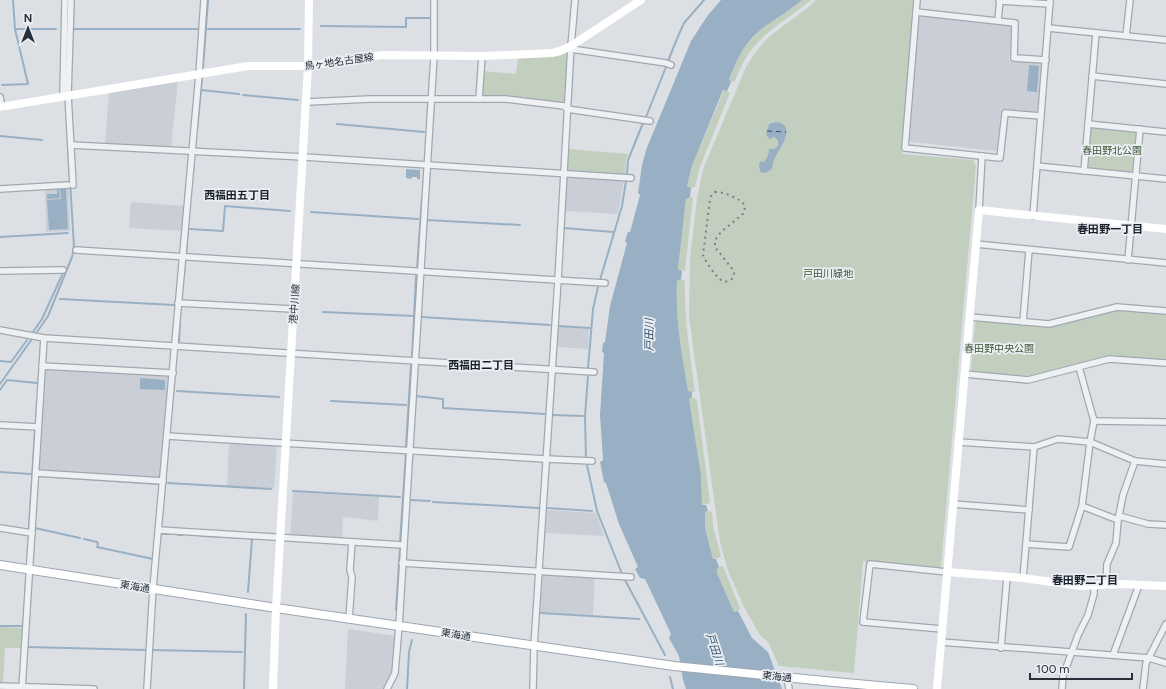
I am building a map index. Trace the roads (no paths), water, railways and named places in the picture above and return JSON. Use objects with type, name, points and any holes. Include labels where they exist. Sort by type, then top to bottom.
[{"type":"main road","name":"港中川線","points":[[273,689],[280,537],[307,102],[309,0]]},
{"type":"main road","name":"鳥ヶ地名古屋線","points":[[1,107],[262,65],[308,66],[382,54],[482,56],[560,52],[571,48],[642,0]]},
{"type":"main road","points":[[937,689],[979,210],[1166,229]]},
{"type":"main road","name":"東海通","points":[[0,565],[349,619],[674,666],[913,689]]},
{"type":"main road","points":[[947,572],[1023,578],[1080,586],[1166,586]]},
{"type":"street","points":[[0,188],[71,185],[71,145],[66,96],[65,0]]},
{"type":"street","points":[[66,96],[72,0]]},
{"type":"street","points":[[146,689],[153,588],[199,74],[204,0]]},
{"type":"street","points":[[387,689],[395,673],[399,626],[434,56],[434,0]]},
{"type":"street","points":[[533,689],[534,646],[540,571],[567,108],[575,0]]},
{"type":"street","points":[[917,0],[905,148],[1000,158],[1005,113],[1041,116]]},
{"type":"street","points":[[998,20],[1000,0],[1050,2],[1033,216]]},
{"type":"street","points":[[1126,36],[1130,0]]},
{"type":"street","points":[[916,12],[1015,23],[1014,58],[1046,60]]},
{"type":"street","points":[[1048,28],[1166,40]]},
{"type":"street","points":[[1084,170],[1096,33]]},
{"type":"street","points":[[571,48],[671,65]]},
{"type":"street","points":[[478,99],[482,56]]},
{"type":"street","points":[[1092,76],[1166,84]]},
{"type":"street","points":[[0,97],[1,107]]},
{"type":"street","points":[[307,102],[370,99],[506,99],[564,106],[567,108],[650,121]]},
{"type":"street","points":[[1088,124],[1166,132]]},
{"type":"street","points":[[1128,260],[1140,129]]},
{"type":"street","points":[[71,145],[304,157],[631,178]]},
{"type":"street","points":[[979,210],[982,156]]},
{"type":"street","points":[[1037,166],[1166,179]]},
{"type":"street","points":[[976,244],[1166,263]]},
{"type":"street","points":[[76,250],[420,273],[605,283]]},
{"type":"street","points":[[1023,322],[1029,250]]},
{"type":"street","points":[[0,271],[64,270]]},
{"type":"street","points":[[178,302],[294,309]]},
{"type":"street","points":[[970,317],[1049,324],[1117,307],[1166,311]]},
{"type":"street","points":[[0,330],[44,338],[594,372]]},
{"type":"street","points":[[22,688],[44,338]]},
{"type":"street","points":[[965,374],[1028,380],[1109,359],[1166,363]]},
{"type":"street","points":[[42,366],[172,373]]},
{"type":"street","points":[[1026,544],[1069,547],[1082,506],[1094,421],[1079,367]]},
{"type":"street","points":[[1094,421],[1166,422]]},
{"type":"street","points":[[0,425],[38,427]]},
{"type":"street","points":[[167,436],[592,461]]},
{"type":"street","points":[[959,442],[1034,447],[1058,439],[1090,442],[1135,461],[1166,464]]},
{"type":"street","points":[[1023,578],[1034,447]]},
{"type":"street","points":[[1106,585],[1107,564],[1116,543],[1123,495],[1135,461]]},
{"type":"street","points":[[36,473],[163,481]]},
{"type":"street","points":[[953,504],[1029,510]]},
{"type":"street","points":[[1082,506],[1119,518],[1148,524],[1166,525]]},
{"type":"street","points":[[0,528],[32,532]]},
{"type":"street","points":[[159,530],[403,545]]},
{"type":"street","points":[[349,619],[352,576],[350,570],[352,542]]},
{"type":"street","points":[[402,563],[631,576]]},
{"type":"street","points":[[942,629],[863,622],[870,564],[947,572]]},
{"type":"street","points":[[1001,648],[1007,577]]},
{"type":"street","points":[[1062,689],[1063,676],[1078,635],[1088,615],[1094,594],[1094,585]]},
{"type":"street","points":[[1113,655],[1140,585]]},
{"type":"street","points":[[1144,689],[1146,663],[1166,624]]},
{"type":"street","points":[[941,642],[1001,648],[1149,658],[1166,663]]},
{"type":"street","points":[[787,677],[789,689]]},
{"type":"street","points":[[0,686],[22,688],[94,689]]},
{"type":"water","name":"戸田川","points":[[721,0],[802,0],[762,29],[750,40],[743,49],[729,79],[731,82],[727,91],[723,90],[692,166],[687,186],[691,188],[690,197],[686,199],[678,269],[682,271],[681,279],[677,281],[677,309],[680,336],[688,391],[692,392],[692,397],[689,399],[701,475],[702,505],[706,505],[708,511],[705,512],[705,529],[713,559],[716,559],[719,567],[717,569],[717,573],[734,612],[738,611],[752,638],[768,652],[782,689],[686,689],[679,656],[669,638],[671,634],[645,579],[640,578],[635,569],[638,567],[619,524],[606,483],[604,482],[600,462],[603,460],[600,415],[604,353],[602,352],[603,343],[605,342],[610,306],[627,243],[625,241],[628,232],[630,232],[640,195],[638,193],[642,165],[646,150],[691,41],[708,15]]},
{"type":"water","points":[[1029,65],[1039,66],[1037,92],[1027,91]]},
{"type":"water","points":[[776,122],[783,124],[787,133],[774,160],[772,169],[766,173],[760,172],[759,164],[761,161],[764,162],[769,149],[774,149],[778,146],[778,140],[774,137],[769,139],[766,134],[769,124]]},
{"type":"water","points":[[406,169],[420,170],[420,179],[417,179],[417,177],[412,177],[411,179],[406,178]]},
{"type":"water","points":[[66,188],[68,229],[49,230],[47,200],[61,199],[60,189]]},
{"type":"water","points":[[57,189],[59,189],[60,198],[47,199],[47,194],[57,194]]},
{"type":"water","points":[[140,378],[165,380],[165,390],[140,389]]},
{"type":"waterway","points":[[2,85],[28,84],[15,29],[13,0]]},
{"type":"waterway","points":[[68,0],[68,11]]},
{"type":"waterway","points":[[203,67],[208,0]]},
{"type":"waterway","points":[[431,0],[431,22]]},
{"type":"waterway","points":[[668,61],[684,23],[704,0]]},
{"type":"waterway","points":[[321,26],[406,27],[406,18],[431,18]]},
{"type":"waterway","points":[[437,23],[437,53]]},
{"type":"waterway","points":[[15,29],[56,29]]},
{"type":"waterway","points":[[74,29],[199,29]]},
{"type":"waterway","points":[[208,29],[300,29]]},
{"type":"waterway","points":[[646,117],[666,67]]},
{"type":"waterway","points":[[201,90],[202,77]]},
{"type":"waterway","points":[[197,130],[201,90],[239,94]]},
{"type":"waterway","points":[[243,95],[298,100]]},
{"type":"waterway","points":[[627,175],[628,160],[643,123]]},
{"type":"waterway","points":[[337,124],[424,132]]},
{"type":"waterway","points":[[0,136],[42,140]]},
{"type":"waterway","points":[[35,335],[48,316],[72,257],[74,247],[68,148]]},
{"type":"waterway","points":[[193,174],[194,163]]},
{"type":"waterway","points":[[600,280],[622,206],[626,181]]},
{"type":"waterway","points":[[417,270],[422,197]]},
{"type":"waterway","points":[[190,229],[223,231],[225,206],[290,211]]},
{"type":"waterway","points":[[311,212],[418,219]]},
{"type":"waterway","points":[[427,220],[520,225]]},
{"type":"waterway","points":[[564,228],[613,232]]},
{"type":"waterway","points":[[186,255],[188,230]]},
{"type":"waterway","points":[[0,237],[68,233]]},
{"type":"waterway","points":[[184,276],[185,261]]},
{"type":"waterway","points":[[33,332],[42,319],[62,275]]},
{"type":"waterway","points":[[412,358],[416,276]]},
{"type":"waterway","points":[[588,368],[593,309],[598,287]]},
{"type":"waterway","points":[[60,299],[174,305]]},
{"type":"waterway","points":[[323,312],[414,316]]},
{"type":"waterway","points":[[422,317],[550,325]]},
{"type":"waterway","points":[[179,343],[180,319]]},
{"type":"waterway","points":[[558,326],[590,328]]},
{"type":"waterway","points":[[0,384],[32,339]]},
{"type":"waterway","points":[[0,361],[11,362],[27,340]]},
{"type":"waterway","points":[[406,447],[411,364]]},
{"type":"waterway","points":[[586,459],[585,416],[588,376]]},
{"type":"waterway","points":[[0,390],[7,380],[37,383]]},
{"type":"waterway","points":[[177,391],[279,397]]},
{"type":"waterway","points":[[416,396],[443,399],[443,408],[545,414]]},
{"type":"waterway","points":[[36,423],[37,401]]},
{"type":"waterway","points":[[331,401],[406,405]]},
{"type":"waterway","points":[[553,415],[583,416]]},
{"type":"waterway","points":[[29,527],[35,431]]},
{"type":"waterway","points":[[400,542],[406,453]]},
{"type":"waterway","points":[[587,465],[597,511],[622,574]]},
{"type":"waterway","points":[[0,472],[31,474]]},
{"type":"waterway","points":[[39,476],[159,484]]},
{"type":"waterway","points":[[168,483],[271,489]]},
{"type":"waterway","points":[[293,491],[400,497]]},
{"type":"waterway","points":[[411,500],[430,501]]},
{"type":"waterway","points":[[433,502],[539,508]]},
{"type":"waterway","points":[[547,508],[592,511]]},
{"type":"waterway","points":[[35,528],[80,538]]},
{"type":"waterway","points":[[162,534],[169,534]]},
{"type":"waterway","points":[[178,535],[183,535]]},
{"type":"waterway","points":[[201,536],[246,538]]},
{"type":"waterway","points":[[84,539],[97,542],[97,547],[153,559]]},
{"type":"waterway","points":[[248,592],[252,539],[250,539]]},
{"type":"waterway","points":[[396,610],[400,548]]},
{"type":"waterway","points":[[625,580],[665,655]]},
{"type":"waterway","points":[[20,682],[26,582]]},
{"type":"waterway","points":[[541,613],[639,619]]},
{"type":"waterway","points":[[244,689],[246,614]]},
{"type":"waterway","points":[[0,626],[23,626]]},
{"type":"waterway","points":[[407,689],[409,652],[412,640]]},
{"type":"waterway","points":[[27,647],[146,650]]},
{"type":"waterway","points":[[152,650],[242,652]]},
{"type":"waterway","points":[[670,677],[673,689]]},
{"type":"railway","points":[[715,192],[732,196],[745,206],[744,213],[721,232],[715,240],[715,247],[733,270],[734,273],[732,279],[729,281],[720,280],[703,255],[710,199],[715,192]]},
{"type":"district","name":"西福田五丁目","points":[[237,195]]},
{"type":"district","name":"春田野一丁目","points":[[1110,229]]},
{"type":"district","name":"西福田二丁目","points":[[481,365]]},
{"type":"district","name":"春田野二丁目","points":[[1085,580]]},
{"type":"park label","name":"春田野北公園","points":[[1112,150]]},
{"type":"park label","name":"戸田川緑地","points":[[828,273]]},
{"type":"park label","name":"春田野中央公園","points":[[999,348]]}]
